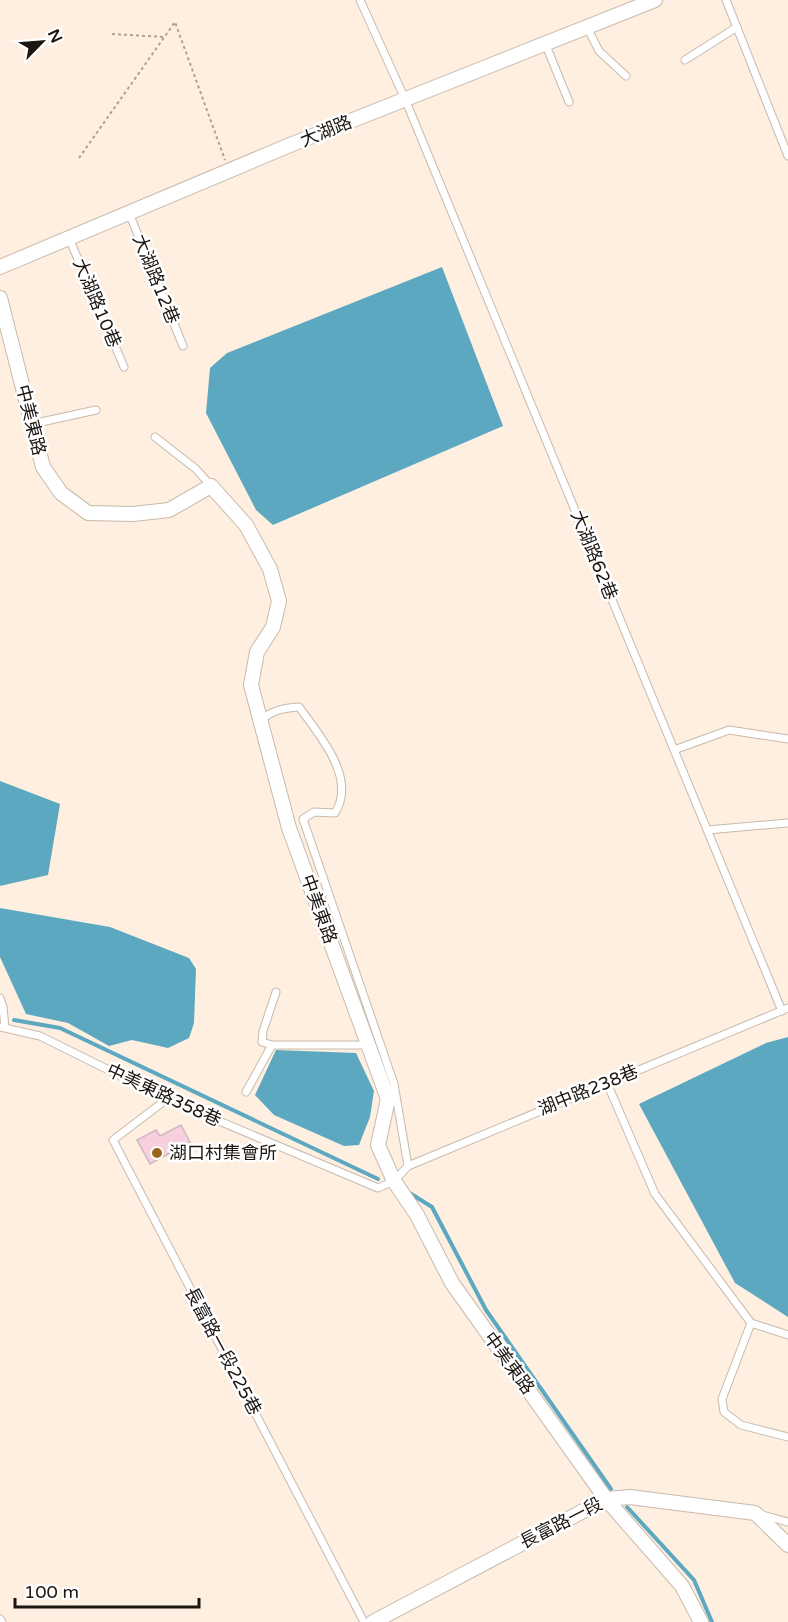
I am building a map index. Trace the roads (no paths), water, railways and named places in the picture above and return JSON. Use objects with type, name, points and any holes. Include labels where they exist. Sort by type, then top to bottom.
[{"type":"street","name":"大湖路","points":[[0,267],[405,99],[655,0]]},
{"type":"street","name":"中美東路","points":[[0,298],[43,467],[61,493],[88,513],[133,514],[169,510],[211,486],[246,525],[270,569],[279,601],[273,627],[257,652],[251,685],[289,828],[388,1099],[378,1145],[394,1181],[417,1215],[452,1283],[606,1499],[682,1586],[701,1622]]},
{"type":"street","name":"長富路一段","points":[[373,1622],[606,1499],[630,1497],[755,1513]]},
{"type":"street","points":[[755,1513],[788,1545]]},
{"type":"lane","name":"大湖路62巷","points":[[360,0],[405,99],[707,830],[785,1010]]},
{"type":"lane","points":[[726,0],[788,156]]},
{"type":"lane","points":[[587,27],[599,51],[626,76]]},
{"type":"lane","points":[[685,60],[736,27]]},
{"type":"lane","points":[[545,43],[569,102]]},
{"type":"lane","name":"大湖路12巷","points":[[129,213],[183,346]]},
{"type":"lane","name":"大湖路10巷","points":[[69,238],[124,367]]},
{"type":"lane","points":[[32,424],[96,410]]},
{"type":"lane","points":[[155,437],[196,469],[211,486]]},
{"type":"lane","points":[[260,721],[268,713],[282,708],[299,707],[323,741],[340,774],[341,803],[335,813],[314,812],[303,819],[393,1084],[408,1166]]},
{"type":"lane","points":[[674,750],[729,730],[788,739]]},
{"type":"lane","points":[[707,830],[788,823]]},
{"type":"lane","points":[[276,992],[263,1031],[262,1042],[272,1045],[369,1045]]},
{"type":"lane","points":[[0,998],[3,1006],[3,1028]]},
{"type":"lane","name":"湖中路238巷","points":[[394,1181],[408,1166],[785,1010]]},
{"type":"lane","name":"中美東路358巷","points":[[3,1028],[40,1036],[167,1099],[378,1188],[394,1181]]},
{"type":"lane","points":[[246,1092],[272,1045]]},
{"type":"lane","points":[[607,1083],[655,1194],[751,1323],[788,1335]]},
{"type":"lane","name":"長富路一段225巷","points":[[167,1099],[113,1140],[364,1622]]},
{"type":"lane","points":[[751,1323],[722,1399],[724,1412],[741,1425],[788,1437]]},
{"type":"lane","points":[[755,1513],[788,1522]]},
{"type":"water","points":[[442,267],[503,426],[273,525],[256,510],[206,413],[210,368],[227,353]]},
{"type":"water","points":[[0,781],[60,804],[48,875],[0,886]]},
{"type":"water","points":[[0,908],[110,927],[189,958],[196,969],[194,1023],[189,1038],[168,1048],[132,1040],[109,1046],[68,1023],[26,1014],[0,957]]},
{"type":"water","points":[[788,1037],[788,1317],[735,1283],[639,1104],[766,1043]]},
{"type":"water","points":[[276,1050],[356,1053],[374,1091],[370,1117],[359,1145],[344,1146],[274,1115],[255,1095]]},
{"type":"waterway","points":[[14,1020],[60,1028],[378,1179]]},
{"type":"waterway","points":[[408,1192],[432,1207],[486,1310],[611,1489]]},
{"type":"waterway","points":[[627,1507],[694,1580],[712,1622]]},
{"type":"place","name":"湖口村集會所","points":[[157,1153]]}]
